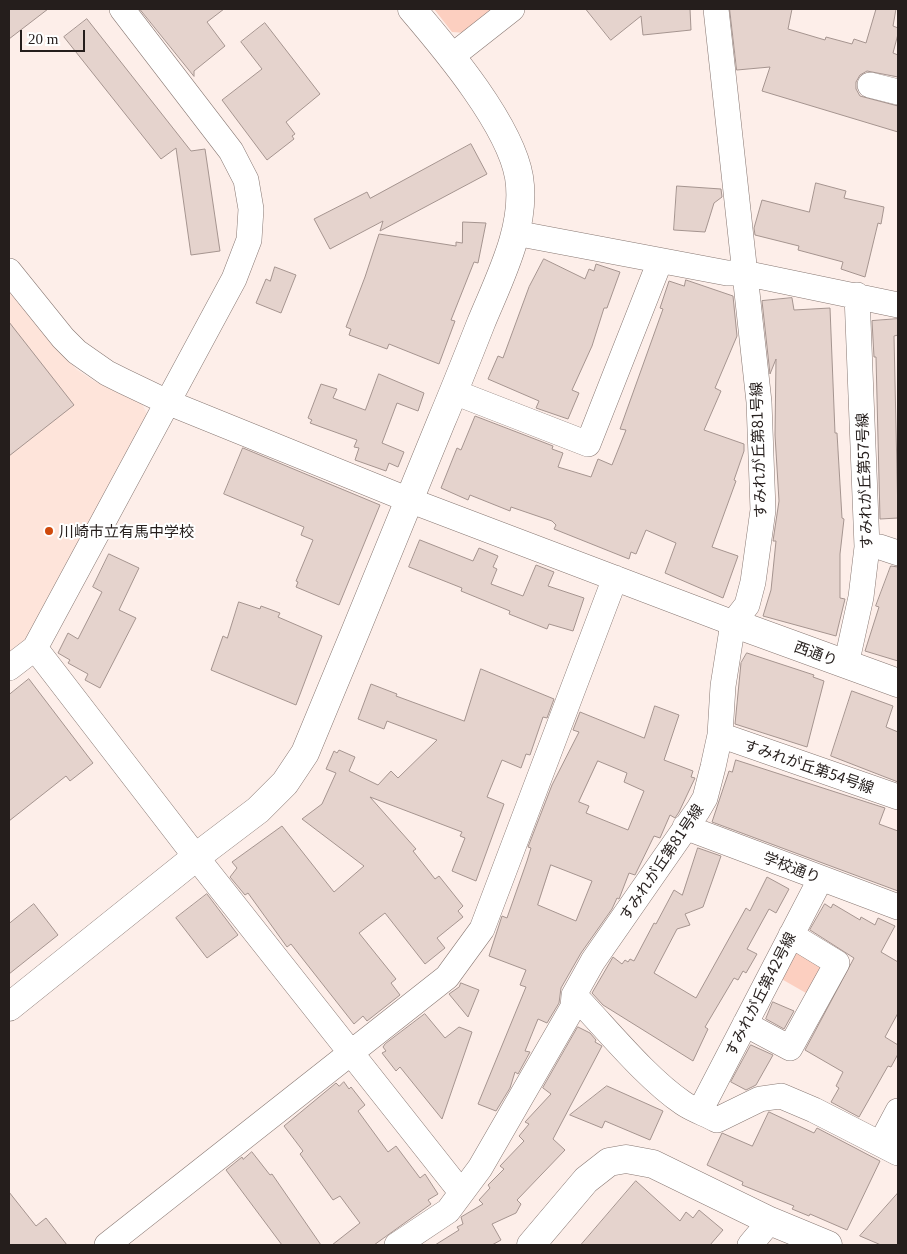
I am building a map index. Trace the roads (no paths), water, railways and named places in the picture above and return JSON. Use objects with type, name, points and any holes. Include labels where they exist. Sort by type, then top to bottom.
[{"type":"street","points":[[9,668],[35,648],[234,279],[249,240],[251,209],[246,180],[232,150],[122,9]]},
{"type":"street","points":[[9,1007],[196,857],[258,810],[285,783],[305,753],[454,392],[500,278],[515,232],[520,204],[519,179],[512,150],[492,114],[451,57],[412,9]]},
{"type":"street","points":[[451,57],[512,9]]},
{"type":"street","name":"すみれが丘第81号線","points":[[397,1245],[448,1211],[480,1168],[573,1007],[574,995],[593,961],[705,798],[720,735],[724,686],[733,623],[747,604],[753,582],[763,510],[759,402],[716,9]]},
{"type":"street","points":[[870,85],[898,92]]},
{"type":"street","points":[[515,232],[728,274],[744,273],[898,305]]},
{"type":"street","points":[[454,392],[588,444],[660,261]]},
{"type":"street","points":[[9,271],[63,338],[77,352],[107,373],[167,402],[410,500],[733,623]]},
{"type":"street","name":"すみれが丘第57号線","points":[[846,664],[861,597],[867,547],[857,295]]},
{"type":"street","points":[[867,547],[880,547],[898,553]]},
{"type":"street","points":[[107,1245],[447,977],[482,929],[614,578]]},
{"type":"street","name":"西通り","points":[[733,623],[898,684]]},
{"type":"street","points":[[35,648],[196,857],[461,1192]]},
{"type":"street","name":"すみれが丘第54号線","points":[[720,735],[898,797]]},
{"type":"street","name":"学校通り","points":[[686,827],[898,907]]},
{"type":"street","name":"すみれが丘第42号線","points":[[700,1111],[821,878]]},
{"type":"street","points":[[745,1024],[790,1048],[837,962],[791,935]]},
{"type":"street","points":[[574,995],[661,1085],[684,1103],[717,1120],[760,1099],[781,1096],[814,1110],[890,1148],[898,1111]]},
{"type":"street","points":[[532,1245],[586,1180],[609,1162],[626,1159],[653,1164],[770,1221],[828,1245]]},
{"type":"street","points":[[750,1245],[770,1221]]},
{"type":"place","name":"川崎市立有馬中学校","points":[[49,531]]}]
